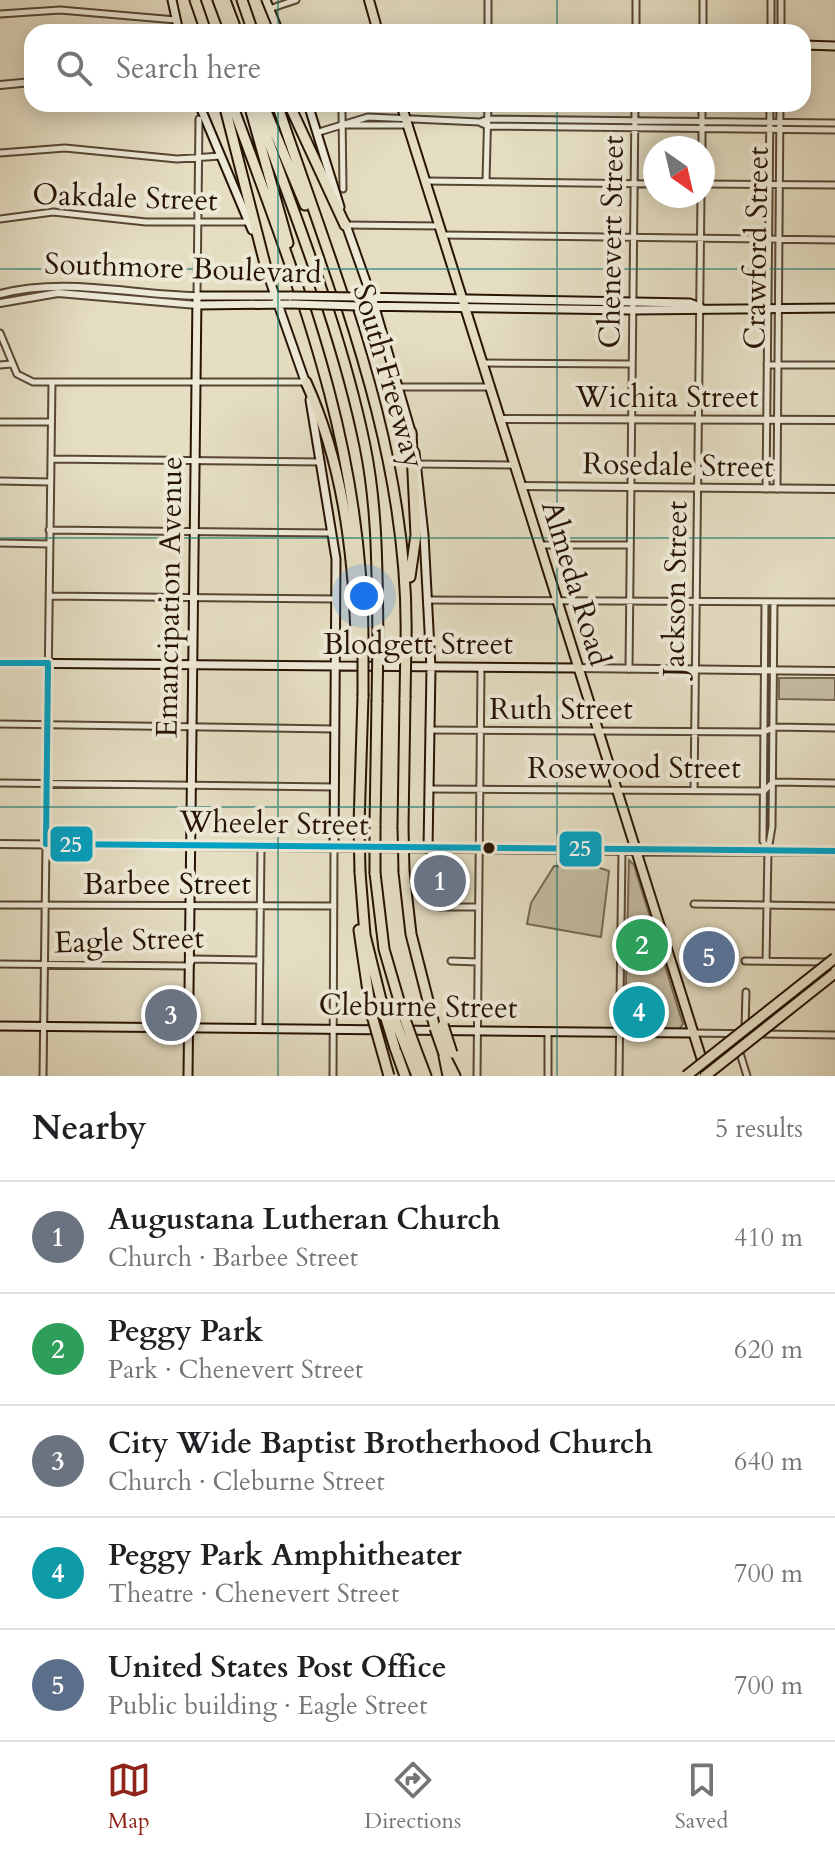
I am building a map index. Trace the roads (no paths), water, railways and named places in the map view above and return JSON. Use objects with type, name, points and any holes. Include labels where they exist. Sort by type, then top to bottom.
[{"type":"highway","points":[[195,0],[204,24]]},
{"type":"highway","points":[[218,0],[226,24]]},
{"type":"highway","points":[[225,0],[234,24]]},
{"type":"highway","points":[[242,0],[250,24]]},
{"type":"highway","points":[[226,112],[266,268]]},
{"type":"highway","name":"South Freeway","points":[[235,112],[348,462],[355,505],[363,654],[360,887]]},
{"type":"highway","points":[[251,112],[294,296]]},
{"type":"highway","points":[[258,112],[331,320],[358,415],[374,520],[378,640],[375,873],[393,1012],[406,1047],[426,1076]]},
{"type":"highway","points":[[266,112],[340,290]]},
{"type":"highway","name":"South Freeway","points":[[280,112],[386,435],[407,592],[404,872],[411,934],[432,1018],[448,1053]]},
{"type":"highway","points":[[292,112],[329,197],[345,225]]},
{"type":"highway","points":[[306,382],[326,436],[348,522],[360,635]]},
{"type":"highway","points":[[407,592],[416,535],[411,432]]},
{"type":"highway","points":[[360,887],[365,935],[376,982],[393,1012],[417,1076]]},
{"type":"highway","points":[[360,887],[360,942],[371,1012],[389,1076]]},
{"type":"highway","points":[[686,1076],[835,960]]},
{"type":"highway","points":[[708,1075],[835,973]]},
{"type":"highway","points":[[405,1076],[406,1047]]},
{"type":"highway","points":[[448,1053],[448,1076]]},
{"type":"highway","points":[[448,1053],[458,1076]]},
{"type":"main road","points":[[172,0],[178,24]]},
{"type":"main road","points":[[266,0],[276,24]]},
{"type":"main road","points":[[369,0],[376,24]]},
{"type":"main road","points":[[811,45],[835,46]]},
{"type":"main road","points":[[202,112],[250,222],[306,382],[322,462],[332,533],[336,599],[334,848]]},
{"type":"main road","points":[[311,112],[345,225],[382,330],[418,464],[431,668],[428,849]]},
{"type":"main road","name":"Almeda Road","points":[[405,112],[577,668],[708,1075]]},
{"type":"main road","points":[[254,298],[267,289],[269,279]]},
{"type":"main road","name":"Southmore Boulevard","points":[[197,301],[276,300],[294,296],[358,302],[632,306],[690,303],[700,307],[835,308]]},
{"type":"main road","name":"Southmore Boulevard","points":[[197,301],[276,300]]},
{"type":"main road","name":"Emancipation Avenue","points":[[188,1076],[197,301]]},
{"type":"main road","name":"Southmore Boulevard","points":[[373,302],[396,307],[465,304]]},
{"type":"main road","points":[[382,330],[386,313],[396,307]]},
{"type":"main road","name":"Blodgett Street","points":[[0,663],[577,668]]},
{"type":"main road","name":"Wheeler Street","points":[[635,851],[835,851]]},
{"type":"main road","name":"Cleburne Street","points":[[0,1026],[692,1033]]},
{"type":"street","points":[[269,9],[296,0]]},
{"type":"street","points":[[488,0],[488,24]]},
{"type":"street","points":[[636,0],[636,24]]},
{"type":"street","points":[[703,0],[703,24]]},
{"type":"street","points":[[771,0],[771,24]]},
{"type":"street","points":[[781,0],[781,24]]},
{"type":"street","points":[[0,14],[60,10],[177,20]]},
{"type":"street","points":[[0,85],[24,83]]},
{"type":"street","points":[[340,112],[343,189]]},
{"type":"street","points":[[486,181],[488,112]]},
{"type":"street","name":"Chenevert Street","points":[[629,669],[635,112]]},
{"type":"street","points":[[702,112],[702,136]]},
{"type":"street","name":"Crawford Street","points":[[770,112],[769,239],[777,365],[777,489]]},
{"type":"street","name":"Crawford Street","points":[[766,489],[767,365],[779,239],[780,112]]},
{"type":"street","points":[[319,132],[368,117],[410,121],[702,129],[835,123]]},
{"type":"street","name":"Emancipation Avenue","points":[[197,301],[199,119]]},
{"type":"street","points":[[488,123],[635,121],[770,126]]},
{"type":"street","points":[[779,126],[835,130]]},
{"type":"street","points":[[0,153],[65,148],[200,159],[222,155]]},
{"type":"street","points":[[426,181],[643,183]]},
{"type":"street","points":[[715,184],[835,185]]},
{"type":"street","name":"Jackson Street","points":[[694,791],[701,208]]},
{"type":"street","name":"Oakdale Street","points":[[0,219],[53,212],[198,224],[250,222]]},
{"type":"street","points":[[345,225],[633,237],[835,240]]},
{"type":"street","name":"Southmore Boulevard","points":[[0,294],[42,286],[197,301]]},
{"type":"street","name":"Southmore Boulevard","points":[[0,303],[42,294],[87,292]]},
{"type":"street","points":[[0,333],[11,364],[27,381],[195,385],[306,382]]},
{"type":"street","points":[[482,363],[631,364]]},
{"type":"street","points":[[0,365],[11,364]]},
{"type":"street","points":[[767,365],[835,365]]},
{"type":"street","points":[[43,1076],[52,382]]},
{"type":"street","points":[[399,387],[490,387]]},
{"type":"street","name":"Wichita Street","points":[[499,419],[835,420]]},
{"type":"street","points":[[0,422],[51,422]]},
{"type":"street","points":[[50,459],[322,462]]},
{"type":"street","points":[[418,464],[514,465]]},
{"type":"street","points":[[0,481],[50,482]]},
{"type":"street","name":"Rosedale Street","points":[[521,486],[835,489]]},
{"type":"street","points":[[49,530],[332,533]]},
{"type":"street","points":[[0,543],[49,544]]},
{"type":"street","points":[[539,545],[630,545]]},
{"type":"street","points":[[49,596],[336,599]]},
{"type":"street","points":[[428,600],[835,602]]},
{"type":"street","points":[[765,602],[763,841],[768,850]]},
{"type":"street","points":[[766,961],[768,850],[772,841],[774,602]]},
{"type":"street","name":"Blodgett Street","points":[[577,668],[835,671]]},
{"type":"street","points":[[477,1076],[481,669]]},
{"type":"street","points":[[0,724],[334,729]]},
{"type":"street","name":"Ruth Street","points":[[429,729],[764,732],[774,727],[835,728]]},
{"type":"street","name":"Rosewood Street","points":[[429,789],[764,791],[773,782],[835,783]]},
{"type":"street","points":[[0,783],[334,787]]},
{"type":"street","name":"Wheeler Street","points":[[0,844],[635,851]]},
{"type":"street","points":[[259,1028],[261,847]]},
{"type":"street","points":[[333,1076],[334,848]]},
{"type":"street","points":[[619,1076],[622,851]]},
{"type":"street","name":"Barbee Street","points":[[0,905],[189,908],[198,904],[334,906]]},
{"type":"street","points":[[694,904],[835,906]]},
{"type":"street","points":[[440,907],[478,907]]},
{"type":"street","name":"Eagle Street","points":[[0,964],[189,966],[193,959],[260,960]]},
{"type":"street","points":[[745,961],[835,960]]},
{"type":"street","points":[[451,961],[478,962]]},
{"type":"street","points":[[745,1034],[746,992]]},
{"type":"street","points":[[548,1032],[548,1076]]},
{"type":"street","name":"Cleburne Street","points":[[692,1033],[835,1035]]},
{"type":"street","points":[[734,1034],[747,1076]]},
{"type":"place","name":"Augustana Lutheran Church","points":[[440,881]]},
{"type":"place","name":"Peggy Park","points":[[642,945]]},
{"type":"place","name":"United States Post Office","points":[[709,957]]},
{"type":"place","name":"Peggy Park Amphitheater","points":[[639,1012]]},
{"type":"place","name":"City Wide Baptist Brotherhood Church","points":[[171,1015]]}]
